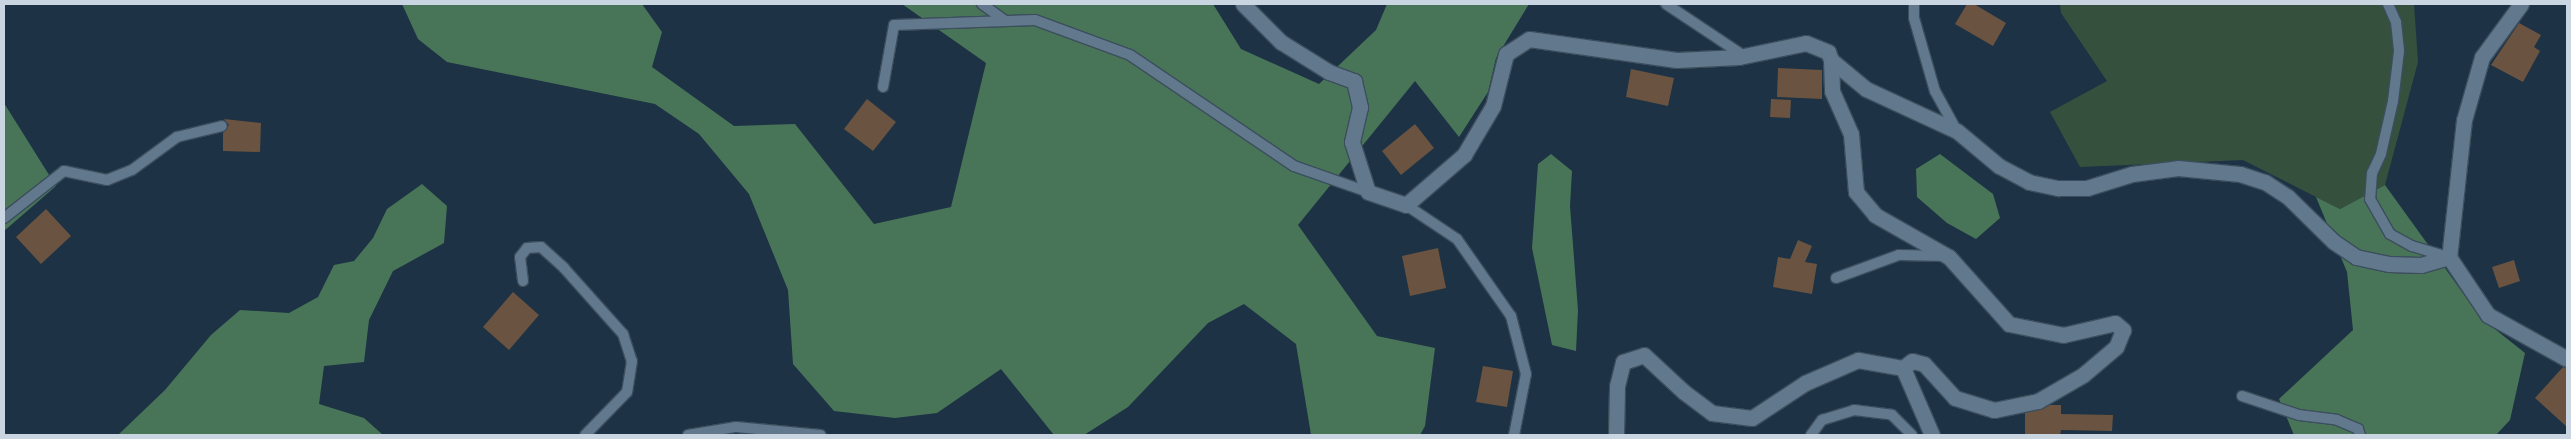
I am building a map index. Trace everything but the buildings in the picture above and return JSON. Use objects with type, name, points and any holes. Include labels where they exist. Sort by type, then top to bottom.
[{"type":"street","points":[[1243,4],[1281,42],[1329,72],[1354,81],[1360,107],[1352,142],[1368,192],[1406,205],[1464,155],[1493,106],[1506,54],[1529,38],[1677,60],[1744,56],[1806,43],[1828,52],[1831,60],[1832,91],[1851,134],[1856,192],[1875,215],[1949,256],[2009,324],[2063,335],[2115,323],[2123,330],[2116,347],[2084,374],[2038,401],[1994,410],[1955,398],[1924,364],[1912,361],[1903,368],[1858,360],[1806,383],[1752,418],[1712,413],[1684,392],[1644,355],[1623,362],[1616,386],[1616,435]]},
{"type":"street","points":[[2521,4],[2482,57],[2464,120],[2449,257],[2488,316],[2567,359]]},
{"type":"street","points":[[1831,60],[1866,89],[1957,130],[1999,166],[2029,182],[2058,188],[2087,188],[2132,174],[2178,168],[2240,174],[2266,182],[2288,197],[2334,242],[2356,257],[2389,264],[2421,265],[2449,257]]},
{"type":"street","points":[[1903,368],[1932,435]]},
{"type":"lane","points":[[982,4],[1005,21]]},
{"type":"lane","points":[[1666,4],[1744,56]]},
{"type":"lane","points":[[1914,4],[1914,18],[1935,91],[1957,130]]},
{"type":"lane","points":[[2388,4],[2396,22],[2399,51],[2393,101],[2381,154],[2372,173],[2370,199],[2390,234],[2412,246],[2449,257]]},
{"type":"lane","points":[[883,87],[894,24],[1035,20],[1130,55],[1294,166],[1368,192]]},
{"type":"lane","points":[[4,218],[64,171],[107,180],[132,170],[177,137],[222,126]]},
{"type":"lane","points":[[1406,205],[1457,239],[1511,316],[1526,374],[1514,435]]},
{"type":"lane","points":[[524,281],[520,257],[527,248],[541,247],[564,268],[623,334],[632,361],[626,392],[585,435]]},
{"type":"lane","points":[[1836,278],[1899,255],[1949,256]]},
{"type":"lane","points":[[2242,396],[2299,415],[2337,420],[2358,429],[2360,435]]},
{"type":"lane","points":[[1811,435],[1822,420],[1854,410],[1892,415],[1912,435]]},
{"type":"lane","points":[[688,435],[736,427],[821,435]]},
{"type":"green space","points":[[402,4],[642,4],[662,32],[652,67],[734,126],[795,124],[874,224],[951,207],[986,63],[902,4],[1213,4],[1241,49],[1319,84],[1376,30],[1387,4],[1529,4],[1496,58],[1488,92],[1459,137],[1415,81],[1298,225],[1377,336],[1435,348],[1425,426],[1420,435],[1311,435],[1296,344],[1244,304],[1208,323],[1128,407],[1084,435],[1054,435],[1001,369],[937,413],[895,418],[834,411],[793,364],[788,290],[749,194],[699,134],[655,104],[447,62],[418,39]]},
{"type":"green space","points":[[2060,4],[2414,4],[2418,62],[2385,185],[2340,209],[2243,160],[2080,167],[2050,112],[2107,81],[2061,13]]},
{"type":"green space","points":[[4,103],[56,186],[4,231]]},
{"type":"green space","points":[[1551,154],[1572,171],[1570,206],[1578,310],[1576,351],[1552,345],[1532,248],[1538,164]]},
{"type":"green space","points":[[1940,154],[1993,194],[2000,218],[1976,239],[1947,223],[1917,197],[1916,169]]},
{"type":"green space","points":[[422,184],[447,206],[444,243],[393,271],[369,320],[364,362],[324,366],[319,404],[364,418],[383,435],[118,435],[165,390],[211,335],[240,310],[289,313],[318,297],[334,265],[354,261],[373,238],[387,209]]},
{"type":"green space","points":[[2385,185],[2481,318],[2525,353],[2510,420],[2496,435],[2294,435],[2279,399],[2353,330],[2347,272],[2316,197],[2340,209]]}]
